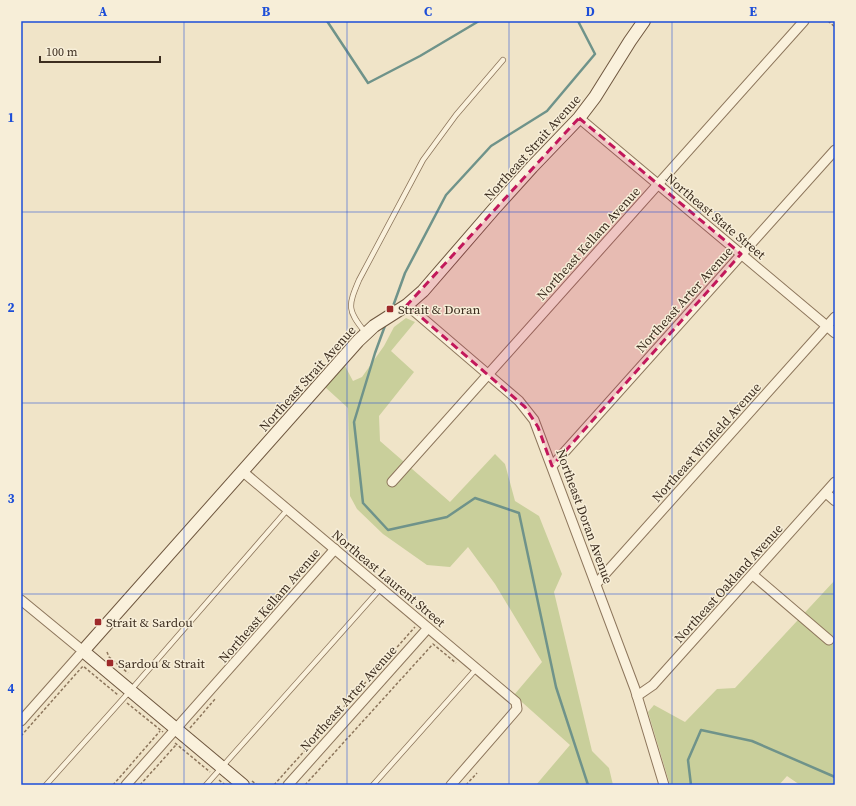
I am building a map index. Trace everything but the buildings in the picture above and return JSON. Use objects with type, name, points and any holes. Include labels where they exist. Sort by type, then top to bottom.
[{"type":"main road","name":"Northeast Strait Avenue","points":[[83,651],[358,341],[366,333],[390,315],[407,305],[423,291],[527,172],[579,118],[595,97],[644,21]]},
{"type":"main road","points":[[83,651],[126,694],[218,772],[243,785]]},
{"type":"street","name":"Northeast Kellam Avenue","points":[[392,482],[804,21]]},
{"type":"street","name":"Northeast State Street","points":[[579,118],[835,333]]},
{"type":"street","name":"Northeast Arter Avenue","points":[[552,466],[835,150]]},
{"type":"street","name":"Northeast Doran Avenue","points":[[407,305],[519,401],[530,414],[538,427],[637,696],[664,785]]},
{"type":"street","name":"Northeast Winfield Avenue","points":[[596,584],[835,317]]},
{"type":"street","name":"Northeast Laurent Street","points":[[242,471],[515,700],[517,709],[451,785]]},
{"type":"street","name":"Northeast Oakland Avenue","points":[[637,696],[653,685],[835,482]]},
{"type":"street","points":[[826,493],[835,501]]},
{"type":"street","name":"Northeast Kellam Avenue","points":[[126,785],[168,730],[335,549]]},
{"type":"street","points":[[753,575],[829,640]]},
{"type":"street","points":[[21,600],[83,651]]},
{"type":"street","name":"Northeast Arter Avenue","points":[[288,785],[428,628]]},
{"type":"street","name":"Northeast Strait Avenue","points":[[21,721],[83,651]]},
{"type":"lane","points":[[366,333],[357,322],[351,311],[352,297],[359,280],[423,160],[456,115],[503,60]]},
{"type":"lane","points":[[46,785],[288,509]]},
{"type":"lane","points":[[206,785],[381,588]]},
{"type":"lane","points":[[373,785],[477,668]]},
{"type":"path","points":[[828,21],[835,26]]},
{"type":"path","points":[[274,785],[420,621]]},
{"type":"path","points":[[305,785],[433,644],[470,675]]},
{"type":"path","points":[[108,652],[109,657],[128,673]]},
{"type":"path","points":[[21,736],[83,666],[126,694],[218,772],[226,785]]},
{"type":"path","points":[[113,785],[168,730]]},
{"type":"path","points":[[466,785],[476,773]]},
{"type":"highlighted area","points":[[579,118],[741,254],[552,466],[538,427],[525,407],[407,305]]},
{"type":"green space","points":[[406,318],[415,322],[391,351],[414,372],[379,416],[380,441],[450,502],[495,454],[505,464],[515,501],[539,516],[562,574],[554,592],[592,751],[609,768],[613,785],[536,785],[570,745],[514,695],[542,662],[495,584],[468,547],[450,567],[427,565],[383,534],[357,509],[350,496],[348,408],[325,387],[345,366],[353,381],[362,377],[384,346],[394,327]]},
{"type":"green space","points":[[835,580],[835,785],[800,785],[787,776],[779,785],[670,785],[648,712],[654,705],[685,722],[717,689],[735,688]]},
{"type":"waterway","points":[[327,21],[368,83],[420,56],[479,21]]},
{"type":"waterway","points":[[392,309],[405,273],[446,195],[491,146],[547,111],[595,54],[578,21]]},
{"type":"waterway","points":[[386,323],[375,353],[354,422],[363,503],[388,530],[447,517],[475,498],[519,513],[556,687],[588,785]]},
{"type":"waterway","points":[[691,785],[688,760],[701,730],[752,741],[835,777]]},
{"type":"place","name":"Strait & Doran","points":[[390,309]]},
{"type":"place","name":"Strait & Sardou","points":[[98,622]]},
{"type":"place","name":"Sardou & Strait","points":[[110,663]]}]
